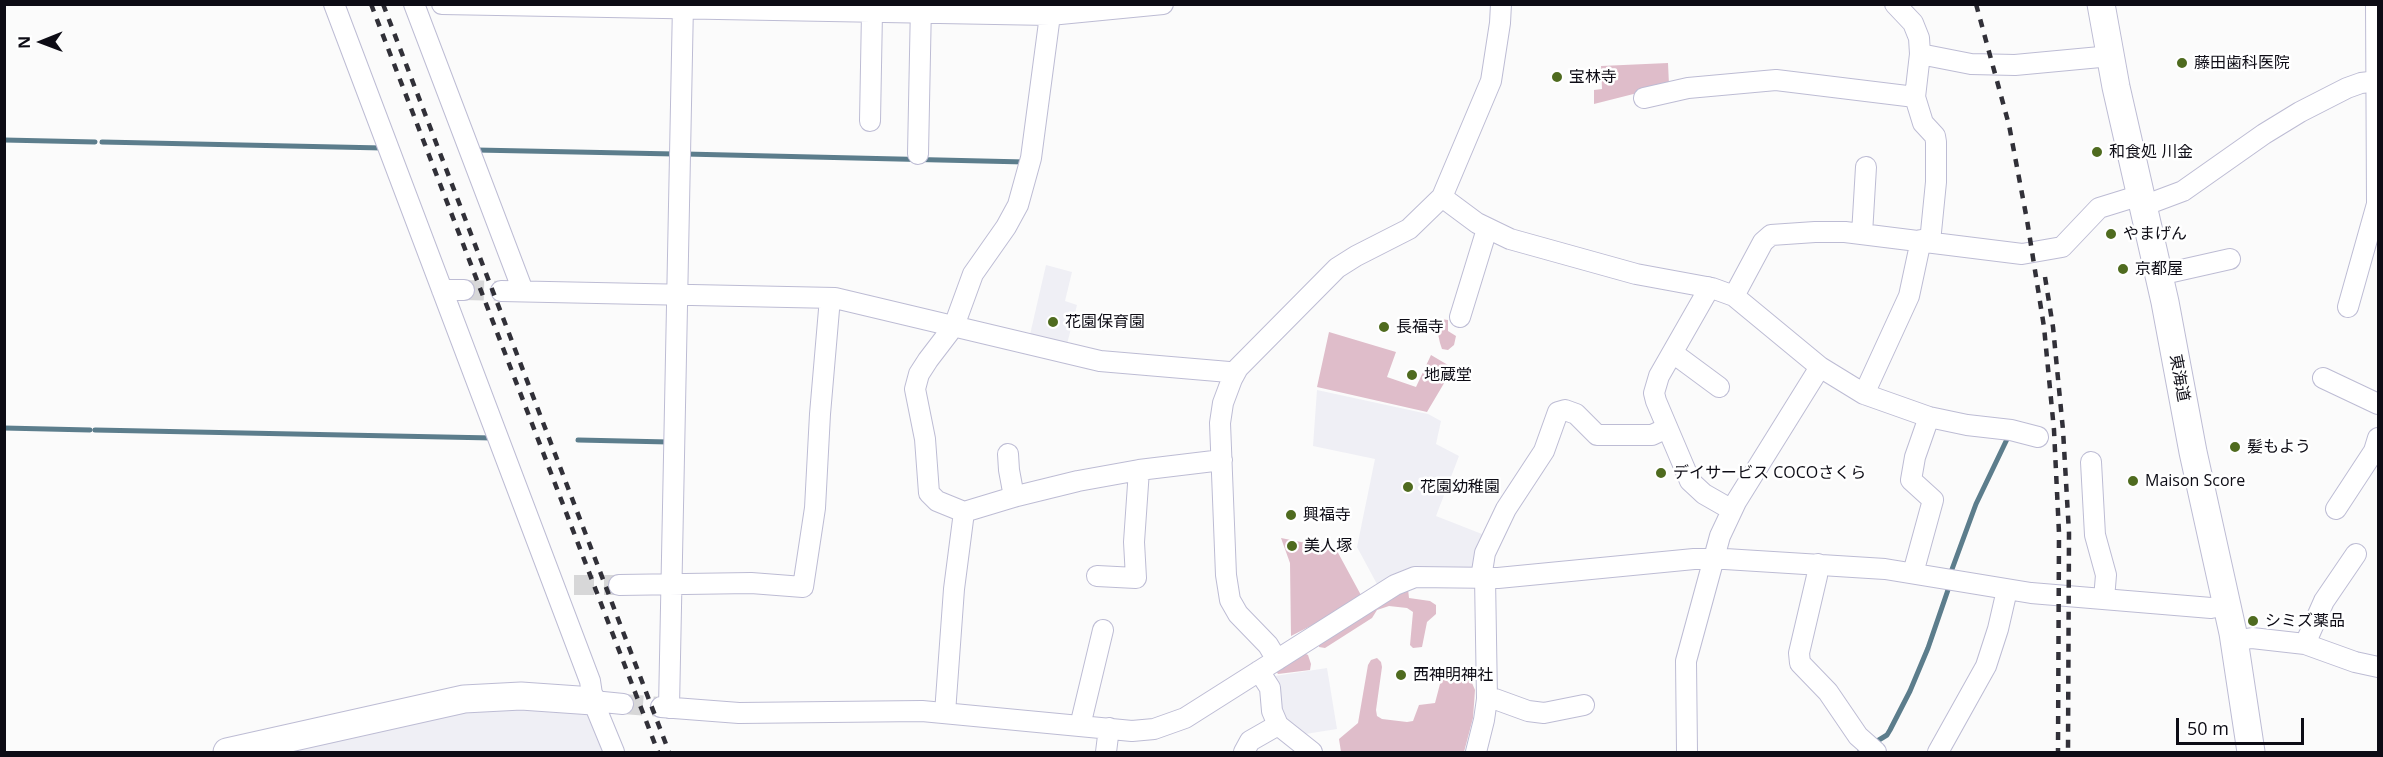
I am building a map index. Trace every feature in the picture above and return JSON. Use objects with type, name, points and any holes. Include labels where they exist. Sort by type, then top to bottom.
[{"type":"main road","name":"東海道","points":[[2102,4],[2193,452],[2227,605],[2251,753]]},
{"type":"main road","points":[[226,753],[464,699],[521,696],[593,701]]},
{"type":"street","points":[[334,4],[590,681],[593,701],[614,753]]},
{"type":"street","points":[[414,4],[523,291]]},
{"type":"street","points":[[442,4],[683,6],[872,12],[975,9],[1050,15],[1163,4]]},
{"type":"street","points":[[1277,660],[1268,645],[1238,614],[1230,600],[1226,575],[1221,413],[1233,375],[1337,268],[1408,229],[1442,196],[1491,81],[1501,4]]},
{"type":"street","points":[[1864,394],[1909,296],[1925,241],[1936,182],[1935,136],[1923,123],[1915,97],[1920,54],[1919,38],[1913,23],[1895,4]]},
{"type":"street","points":[[2348,307],[2373,243],[2376,211],[2378,81],[2376,4]]},
{"type":"street","points":[[683,6],[671,586],[665,708],[739,713],[906,710],[1143,731],[1175,723],[1405,580],[1415,577],[1483,578],[1712,559],[1885,569],[2007,590],[2211,608],[2227,605]]},
{"type":"street","points":[[918,154],[921,9]]},
{"type":"street","points":[[870,121],[872,12]]},
{"type":"street","points":[[1050,15],[1031,158],[1022,194],[1013,216],[973,274],[954,326],[919,374],[915,389],[925,439],[929,493],[937,501],[964,512],[1078,481],[1139,470],[1222,460]]},
{"type":"street","points":[[1920,54],[1971,64],[2008,65],[2111,56]]},
{"type":"street","points":[[1644,98],[1688,88],[1776,80],[1915,97]]},
{"type":"street","points":[[1734,296],[1763,242],[1771,235],[1830,231],[2022,254],[2055,249],[2068,242],[2099,208],[2183,191],[2264,134],[2300,112],[2346,88],[2378,81]]},
{"type":"street","points":[[1862,234],[1866,167]]},
{"type":"street","points":[[1442,196],[1487,229],[1510,239],[1616,269],[1708,287],[1734,296],[1820,367],[1864,394],[1929,417],[1967,425],[2012,430],[2038,437]]},
{"type":"street","points":[[1460,317],[1487,229]]},
{"type":"street","points":[[2158,275],[2230,259]]},
{"type":"street","points":[[1708,287],[1659,376],[1654,393],[1690,481],[1704,494],[1732,510]]},
{"type":"street","points":[[442,290],[464,290]]},
{"type":"street","points":[[501,291],[830,298],[1100,361],[1229,372],[1233,375]]},
{"type":"street","points":[[619,585],[751,583],[804,587],[815,508],[819,414],[830,298]]},
{"type":"street","points":[[1673,353],[1719,387]]},
{"type":"street","points":[[1687,753],[1686,661],[1712,559],[1732,510],[1820,367]]},
{"type":"street","points":[[2323,378],[2379,404]]},
{"type":"street","points":[[1476,753],[1487,699],[1481,566],[1506,509],[1544,451],[1558,412],[1565,410],[1576,414],[1598,435],[1652,435],[1667,428]]},
{"type":"street","points":[[1913,573],[1933,500],[1911,480],[1915,457],[1929,417]]},
{"type":"street","points":[[2336,509],[2374,451],[2379,438]]},
{"type":"street","points":[[1008,454],[1014,497]]},
{"type":"street","points":[[2091,462],[2095,535],[2106,575],[2104,599]]},
{"type":"street","points":[[1097,576],[1136,578],[1134,542],[1139,470]]},
{"type":"street","points":[[945,712],[954,589],[964,512]]},
{"type":"street","points":[[2305,644],[2324,601],[2356,554]]},
{"type":"street","points":[[1818,564],[1798,658],[1803,668],[1828,692],[1863,743],[1876,753]]},
{"type":"street","points":[[553,585],[574,585]]},
{"type":"street","points":[[1938,753],[1986,666],[2007,590]]},
{"type":"street","points":[[1080,726],[1103,630]]},
{"type":"street","points":[[2234,641],[2252,638],[2305,644],[2355,662],[2379,667]]},
{"type":"street","points":[[1259,671],[1270,688],[1272,711],[1278,725],[1312,753]]},
{"type":"street","points":[[1487,699],[1495,699],[1528,711],[1544,713],[1584,705]]},
{"type":"street","points":[[593,701],[623,704]]},
{"type":"street","points":[[1244,753],[1250,741],[1278,725]]},
{"type":"street","points":[[1106,753],[1109,728]]},
{"type":"shaded area","points":[[1668,63],[1669,85],[1594,104],[1594,90],[1602,89],[1601,66]]},
{"type":"shaded area","name":"花園保育園","points":[[1046,265],[1072,272],[1065,301],[1077,305],[1066,348],[1029,339]]},
{"type":"shaded area","points":[[1441,319],[1448,320],[1448,331],[1456,336],[1454,345],[1448,350],[1442,349],[1440,343],[1436,325]]},
{"type":"shaded area","points":[[1329,332],[1396,352],[1387,377],[1416,387],[1431,355],[1453,368],[1427,412],[1317,387]]},
{"type":"shaded area","name":"花園幼稚園","points":[[1317,390],[1428,414],[1441,421],[1436,444],[1459,456],[1436,516],[1487,536],[1475,570],[1378,586],[1357,547],[1375,459],[1313,446]]},
{"type":"shaded area","points":[[1281,538],[1336,549],[1362,597],[1291,636],[1290,563]]},
{"type":"shaded area","points":[[1408,589],[1409,598],[1430,601],[1436,605],[1436,614],[1427,622],[1422,647],[1413,648],[1410,645],[1413,612],[1407,608],[1389,606],[1377,610],[1372,618],[1325,648],[1319,647],[1319,644],[1399,592]]},
{"type":"shaded area","points":[[1304,653],[1308,655],[1310,670],[1278,674],[1276,671]]},
{"type":"shaded area","points":[[1377,658],[1382,667],[1376,710],[1377,716],[1382,719],[1413,721],[1419,705],[1435,703],[1440,684],[1446,677],[1467,678],[1472,683],[1475,690],[1473,718],[1464,752],[1341,752],[1339,739],[1358,723],[1368,665],[1371,660]]},
{"type":"shaded area","points":[[1327,668],[1337,729],[1299,735],[1288,726],[1279,709],[1275,676]]},
{"type":"shaded area","points":[[507,709],[586,714],[590,717],[605,752],[293,752],[467,711]]},
{"type":"waterway","points":[[4,140],[95,142]]},
{"type":"waterway","points":[[102,142],[383,148]]},
{"type":"waterway","points":[[476,150],[675,154]]},
{"type":"waterway","points":[[685,154],[1025,162]]},
{"type":"waterway","points":[[4,428],[90,430]]},
{"type":"waterway","points":[[95,430],[493,438]]},
{"type":"waterway","points":[[1951,572],[1976,504],[2009,435]]},
{"type":"waterway","points":[[578,440],[669,442]]},
{"type":"waterway","points":[[1874,743],[1887,735],[1910,691],[1949,587]]},
{"type":"tunnel","points":[[464,290],[501,291]]},
{"type":"tunnel","points":[[574,585],[619,585]]},
{"type":"tunnel","points":[[623,704],[661,707]]},
{"type":"railway","points":[[371,4],[658,752]]},
{"type":"railway","points":[[383,4],[669,752]]},
{"type":"railway","points":[[1976,4],[2009,125],[2044,327],[2054,430],[2059,533],[2058,752]]},
{"type":"railway","points":[[2045,277],[2053,327],[2063,430],[2069,533],[2068,752]]},
{"type":"place","name":"藤田歯科医院","points":[[2182,63]]},
{"type":"place","name":"宝林寺","points":[[1557,77]]},
{"type":"place","name":"和食処 川金","points":[[2097,152]]},
{"type":"place","name":"やまげん","points":[[2111,234]]},
{"type":"place","name":"京都屋","points":[[2123,269]]},
{"type":"place","name":"花園保育園","points":[[1053,322]]},
{"type":"place","name":"長福寺","points":[[1384,327]]},
{"type":"place","name":"地蔵堂","points":[[1412,375]]},
{"type":"place","name":"髪もよう","points":[[2235,447]]},
{"type":"place","name":"デイサービス COCOさくら","points":[[1661,473]]},
{"type":"place","name":"Maison Score","points":[[2133,481]]},
{"type":"place","name":"花園幼稚園","points":[[1408,487]]},
{"type":"place","name":"興福寺","points":[[1291,515]]},
{"type":"place","name":"美人塚","points":[[1292,546]]},
{"type":"place","name":"シミズ薬品","points":[[2253,621]]},
{"type":"place","name":"西神明神社","points":[[1401,675]]}]
